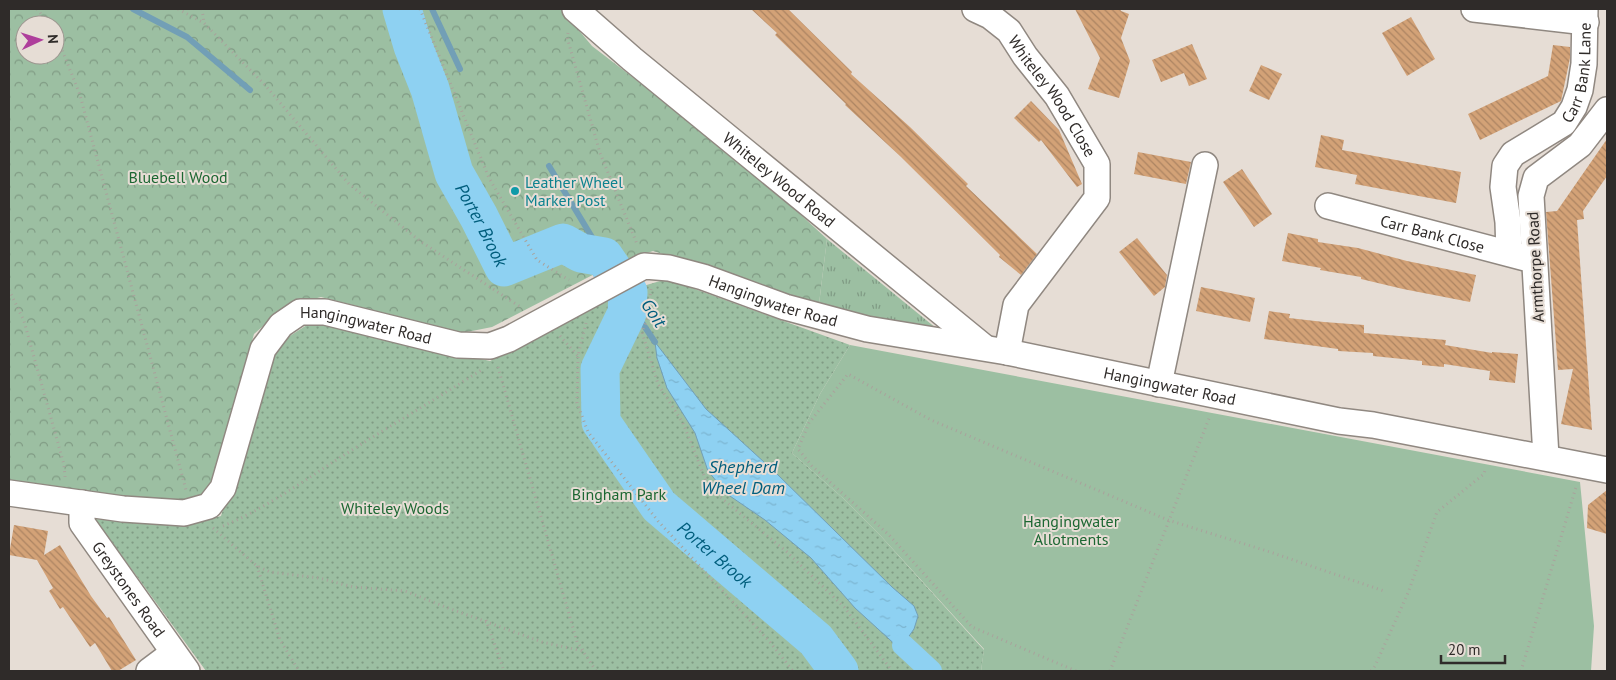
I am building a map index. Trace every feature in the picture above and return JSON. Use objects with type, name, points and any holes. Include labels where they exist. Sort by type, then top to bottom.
[{"type":"street","name":"Whiteley Wood Close","points":[[975,9],[990,16],[1009,31],[1025,56],[1057,96],[1097,164],[1097,198],[1016,304],[996,351]]},
{"type":"street","points":[[1474,9],[1585,16]]},
{"type":"street","name":"Whiteley Wood Road","points":[[577,10],[640,66],[996,351]]},
{"type":"street","name":"Carr Bank Lane","points":[[1509,253],[1508,222],[1503,187],[1505,166],[1513,154],[1564,123],[1574,107],[1580,90],[1584,64],[1585,16]]},
{"type":"street","name":"Armthorpe Road","points":[[1546,457],[1531,196],[1536,178],[1580,145],[1607,110]]},
{"type":"street","points":[[1159,384],[1205,165]]},
{"type":"street","name":"Carr Bank Close","points":[[1328,206],[1535,261]]},
{"type":"street","name":"Hangingwater Road","points":[[9,493],[184,513],[208,506],[223,488],[263,349],[281,325],[300,312],[325,312],[458,345],[490,346],[509,339],[593,293],[649,266],[703,278],[785,307],[867,329],[996,351],[1339,421],[1373,425],[1607,470]]},
{"type":"street","name":"Greystones Road","points":[[75,502],[82,523],[180,662]]},
{"type":"street","points":[[149,671],[180,662]]},
{"type":"path","points":[[178,9],[204,23],[265,85],[349,184],[420,241],[522,308]]},
{"type":"path","points":[[202,9],[204,23]]},
{"type":"path","points":[[420,9],[489,178],[537,260]]},
{"type":"path","points":[[577,10],[566,37],[600,153],[642,255],[649,266],[647,320],[642,332],[658,384],[683,423],[708,488],[787,552],[844,607],[892,671]]},
{"type":"path","points":[[65,57],[80,95],[192,511],[257,566],[270,572],[319,578],[353,587],[405,591],[542,642],[583,651]]},
{"type":"path","points":[[9,290],[24,321],[75,502]]},
{"type":"path","points":[[578,356],[578,403],[588,432],[658,521],[769,641],[793,671]]},
{"type":"path","points":[[496,361],[577,642],[596,671]]},
{"type":"path","points":[[207,532],[234,522],[285,493],[488,366]]},
{"type":"path","points":[[1076,671],[972,627],[889,535],[812,466],[798,449],[809,422],[848,374],[931,420],[1168,520],[1384,591]]},
{"type":"path","points":[[1110,671],[1217,396]]},
{"type":"path","points":[[1371,671],[1400,614],[1437,512],[1484,474],[1490,459],[1491,447]]},
{"type":"path","points":[[1521,671],[1583,464]]},
{"type":"path","points":[[257,566],[280,640],[299,671]]},
{"type":"path","points":[[486,620],[504,671]]},
{"type":"green space","name":"Bluebell Wood","points":[[9,9],[561,9],[592,46],[747,165],[827,239],[819,304],[653,251],[612,265],[492,327],[462,333],[321,297],[286,306],[254,334],[211,487],[194,500],[174,505],[9,482]]},
{"type":"green space","points":[[827,239],[942,333],[859,316],[819,304]]},
{"type":"green space","name":"Bingham Park","points":[[667,279],[850,345],[820,394],[792,453],[844,499],[879,534],[984,650],[981,671],[206,671],[95,519],[184,526],[221,516],[273,347],[313,321],[490,361],[626,291]]},
{"type":"green space","name":"Hangingwater Allotments","points":[[850,345],[1580,482],[1594,626],[1591,671],[981,671],[984,649],[879,534],[844,499],[792,453],[820,394]]},
{"type":"water","name":"Shepherd Wheel Dam","points":[[655,342],[706,409],[776,473],[892,587],[914,606],[918,616],[914,629],[900,649],[855,608],[811,558],[765,520],[727,494],[708,471],[695,433],[667,388],[657,358]]},
{"type":"building","points":[[751,9],[788,9],[852,72],[851,74],[910,127],[968,184],[966,186],[1037,254],[1021,275],[999,257],[1000,255],[900,156],[845,105],[775,35],[777,33]]},
{"type":"building","points":[[1075,9],[1120,9],[1129,14],[1121,38],[1130,61],[1119,98],[1088,89],[1100,58]]},
{"type":"building","points":[[1411,17],[1435,59],[1407,76],[1382,33]]},
{"type":"building","points":[[1192,44],[1207,79],[1189,86],[1184,73],[1161,82],[1152,60]]},
{"type":"building","points":[[1553,45],[1570,47],[1570,58],[1561,101],[1480,140],[1468,114],[1548,76]]},
{"type":"building","points":[[1261,65],[1282,74],[1269,100],[1249,91]]},
{"type":"building","points":[[1031,101],[1059,130],[1082,184],[1077,187],[1041,140],[1039,142],[1014,118]]},
{"type":"building","points":[[1321,135],[1344,140],[1342,150],[1461,172],[1456,203],[1355,184],[1357,175],[1315,167]]},
{"type":"building","points":[[1607,139],[1607,176],[1583,211],[1584,219],[1577,220],[1592,430],[1561,424],[1573,369],[1558,370],[1546,212],[1557,211]]},
{"type":"building","points":[[1138,152],[1191,162],[1186,184],[1134,174]]},
{"type":"building","points":[[1242,169],[1272,214],[1254,227],[1223,182]]},
{"type":"building","points":[[1288,233],[1318,239],[1318,242],[1358,248],[1407,261],[1476,275],[1470,302],[1403,289],[1361,279],[1361,277],[1282,261]]},
{"type":"building","points":[[1137,238],[1167,275],[1165,287],[1154,296],[1119,252]]},
{"type":"building","points":[[1201,287],[1255,298],[1250,322],[1196,311]]},
{"type":"building","points":[[1269,311],[1290,314],[1289,318],[1364,325],[1364,333],[1446,340],[1445,345],[1492,353],[1518,354],[1515,383],[1489,380],[1490,371],[1444,364],[1444,367],[1422,365],[1422,361],[1373,356],[1373,353],[1338,351],[1338,349],[1264,339]]},
{"type":"building","points":[[1607,490],[1607,534],[1587,528],[1588,505]]},
{"type":"building","points":[[14,525],[48,531],[44,555],[60,545],[91,596],[107,618],[109,617],[136,660],[118,671],[112,671],[95,643],[90,647],[63,607],[60,609],[49,591],[53,588],[37,560],[9,555]]},
{"type":"waterway","points":[[133,9],[187,37],[250,90]]},
{"type":"waterway","name":"Porter Brook","points":[[402,9],[413,46],[430,89],[454,173],[504,267],[563,243],[581,253],[604,257],[628,292],[627,313],[600,369],[601,422],[659,506],[816,640],[839,671]]},
{"type":"waterway","points":[[432,9],[460,69]]},
{"type":"waterway","points":[[549,166],[604,257]]},
{"type":"waterway","points":[[581,253],[602,283]]},
{"type":"waterway","points":[[607,292],[615,303],[614,339]]},
{"type":"waterway","name":"Goit","points":[[628,302],[655,342]]},
{"type":"waterway","points":[[903,645],[931,671]]},
{"type":"place","name":"Leather Wheel Marker Post","points":[[515,191]]},
{"type":"park label","name":"Whiteley Woods","points":[[395,508]]}]
